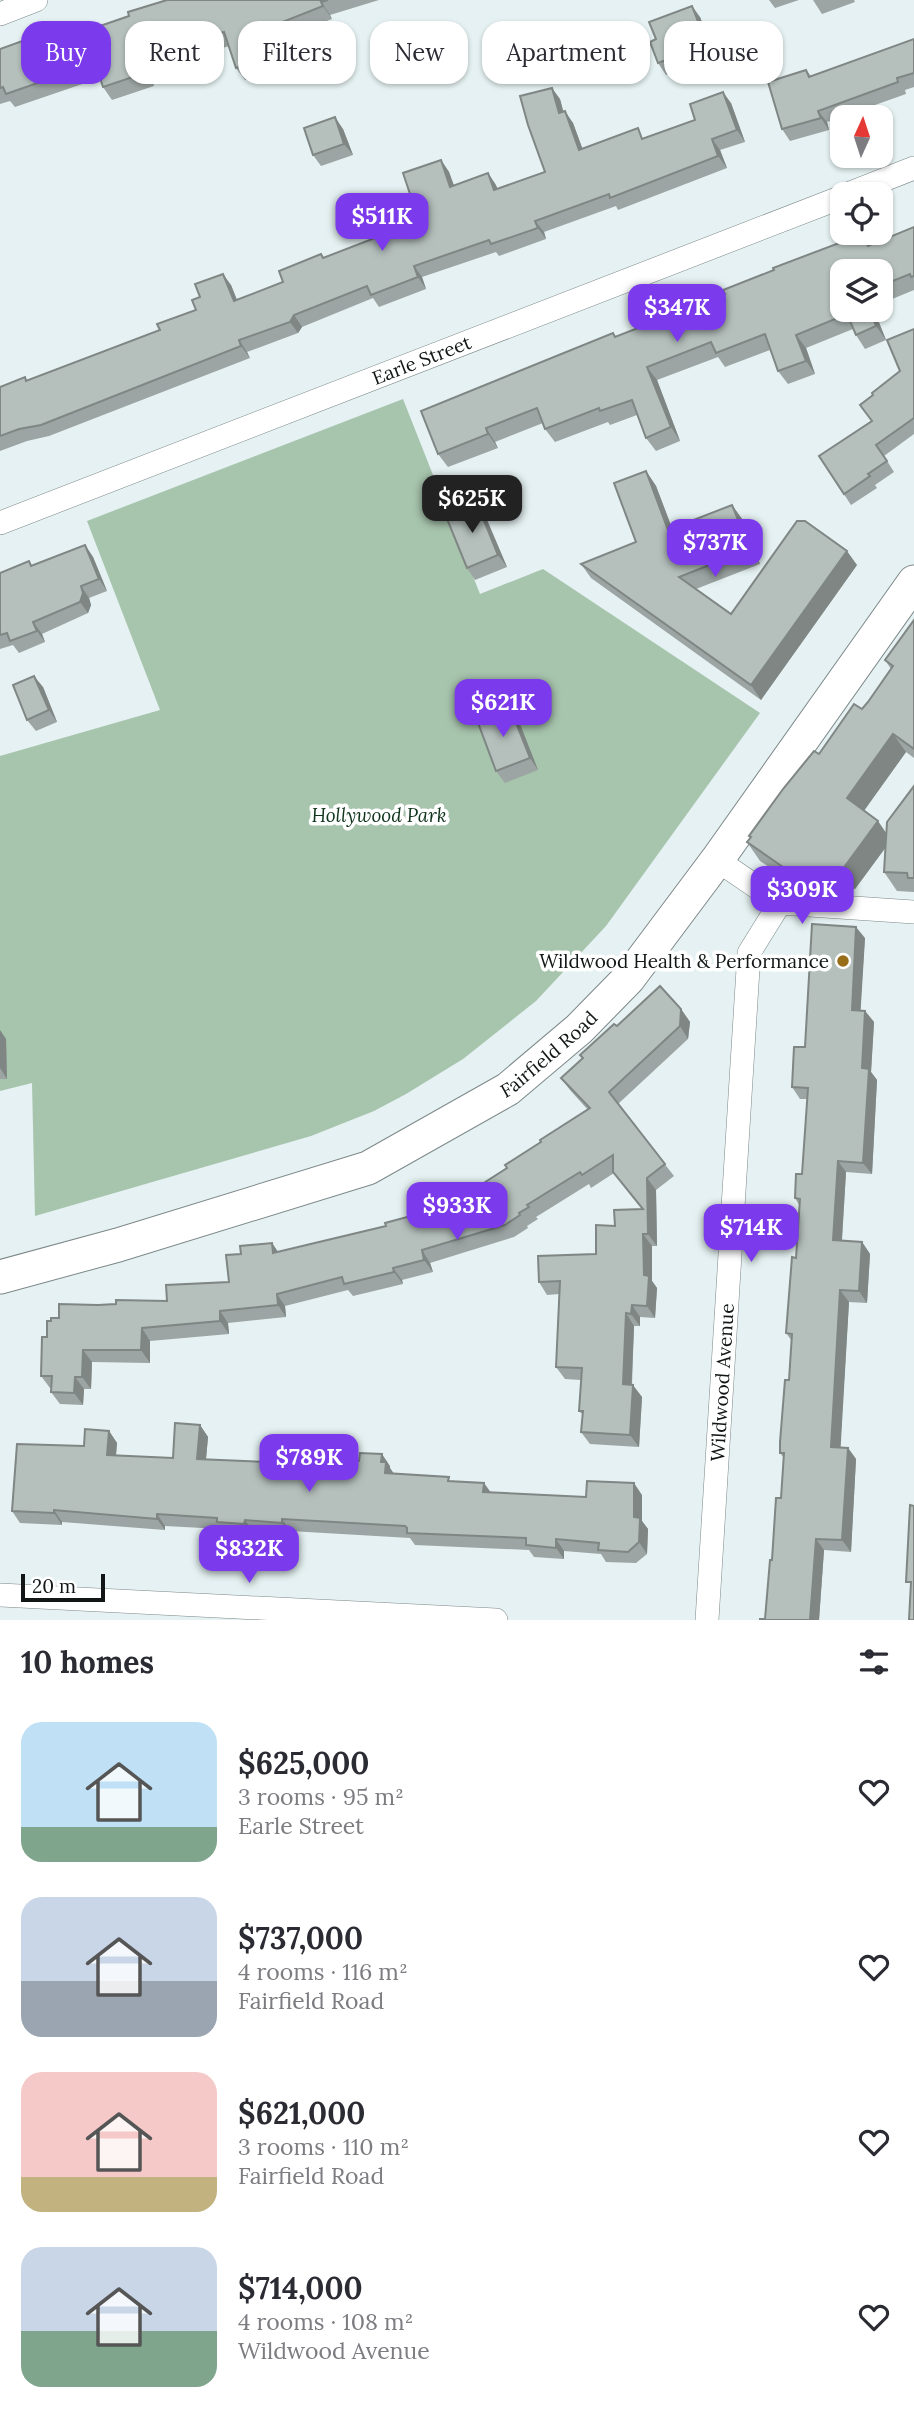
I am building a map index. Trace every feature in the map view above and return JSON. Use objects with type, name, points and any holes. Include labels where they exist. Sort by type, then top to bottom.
[{"type":"street","points":[[0,14],[36,0]]},
{"type":"street","points":[[880,182],[914,169]]},
{"type":"street","name":"Earle Street","points":[[0,523],[830,202]]},
{"type":"street","name":"Fairfield Road","points":[[0,1277],[118,1245],[368,1168],[508,1089],[579,1029],[628,979],[717,860],[914,582]]},
{"type":"street","points":[[717,860],[780,903],[914,912]]},
{"type":"street","name":"Wildwood Avenue","points":[[707,1620],[749,953],[780,903]]},
{"type":"street","points":[[0,1595],[496,1620]]},
{"type":"green space","name":"Hollywood Park","points":[[403,399],[480,594],[543,569],[760,713],[606,926],[536,1001],[463,1059],[374,1111],[311,1136],[35,1216],[32,1083],[0,1091],[0,756],[160,710],[87,521]]},
{"type":"building","points":[[167,0],[328,0],[321,2],[323,6],[285,21],[238,21],[236,68],[224,32],[224,21],[125,21],[125,80],[103,87],[102,84],[111,84],[111,22],[129,16],[128,12]]},
{"type":"building","points":[[692,6],[698,21],[664,21],[664,61],[658,63],[650,42],[656,39],[650,22]]},
{"type":"building","points":[[914,39],[914,73],[897,78],[898,82],[830,105],[818,111],[821,118],[782,129],[769,84],[783,84],[783,77],[806,70],[809,77]]},
{"type":"building","points":[[21,41],[21,84],[35,84],[6,94],[3,87],[0,88],[0,49]]},
{"type":"building","points":[[552,88],[559,113],[565,111],[579,150],[638,128],[642,139],[695,120],[690,104],[723,92],[737,130],[712,139],[718,156],[610,198],[609,194],[535,221],[538,228],[491,244],[489,240],[414,266],[418,277],[371,295],[367,286],[294,315],[290,322],[239,340],[241,346],[41,425],[0,436],[0,387],[25,377],[26,381],[160,330],[157,324],[196,310],[192,300],[200,297],[195,284],[223,274],[234,301],[283,282],[279,271],[321,254],[323,258],[419,221],[403,173],[441,160],[450,187],[488,173],[494,190],[545,172],[520,96]]},
{"type":"building","points":[[335,117],[344,144],[313,155],[304,128]]},
{"type":"building","points":[[914,227],[914,276],[911,277],[910,274],[893,281],[893,259],[830,259],[830,321],[796,335],[806,361],[778,371],[765,334],[716,353],[711,342],[647,367],[671,427],[646,438],[632,400],[600,411],[599,408],[545,429],[537,408],[486,428],[488,434],[438,454],[421,411],[613,333],[615,337],[725,294],[723,290],[834,245],[893,245],[893,236]]},
{"type":"building","points":[[850,322],[874,322],[876,326],[856,335]]},
{"type":"building","points":[[914,329],[914,418],[876,445],[887,461],[844,494],[819,456],[872,421],[860,405],[900,371],[887,340]]},
{"type":"building","points":[[646,471],[668,530],[732,505],[750,549],[679,577],[731,614],[797,521],[805,521],[847,551],[751,685],[581,564],[636,542],[614,483]]},
{"type":"building","points":[[476,501],[498,555],[467,568],[445,514]]},
{"type":"building","points":[[85,545],[99,579],[81,586],[83,593],[80,602],[33,622],[37,631],[10,641],[7,633],[0,635],[0,573],[29,561],[31,566]]},
{"type":"building","points":[[914,620],[914,749],[893,734],[847,798],[878,821],[842,870],[783,867],[747,842],[751,837],[749,836],[814,751],[819,754],[854,704],[862,709],[868,702],[893,666],[885,660]]},
{"type":"building","points":[[34,676],[49,710],[27,720],[13,685]]},
{"type":"building","points":[[510,708],[530,758],[496,771],[477,720]]},
{"type":"building","points":[[914,786],[914,878],[908,878],[907,873],[884,872],[887,822]]},
{"type":"building","points":[[812,924],[856,927],[852,1010],[865,1011],[862,1068],[869,1069],[863,1163],[838,1161],[833,1240],[862,1242],[859,1291],[840,1290],[831,1447],[848,1448],[842,1540],[816,1539],[810,1620],[760,1620],[765,1619],[776,1498],[781,1498],[784,1453],[780,1453],[780,1442],[792,1334],[786,1333],[792,1257],[796,1258],[800,1199],[795,1198],[796,1174],[802,1174],[808,1088],[792,1087],[794,1047],[805,1047]]},
{"type":"building","points":[[660,986],[681,1009],[680,1026],[609,1092],[665,1164],[647,1178],[648,1234],[643,1234],[644,1275],[649,1276],[647,1306],[632,1305],[631,1314],[626,1313],[623,1384],[633,1385],[630,1435],[581,1432],[583,1411],[579,1411],[582,1368],[556,1367],[560,1281],[539,1282],[538,1256],[596,1254],[596,1225],[615,1226],[614,1210],[643,1209],[613,1172],[613,1155],[527,1205],[529,1207],[505,1225],[422,1250],[424,1260],[393,1268],[394,1272],[344,1284],[342,1277],[277,1294],[278,1305],[220,1311],[220,1321],[142,1328],[141,1350],[83,1350],[82,1377],[75,1377],[74,1393],[51,1392],[52,1376],[41,1376],[42,1337],[47,1337],[47,1321],[59,1318],[59,1304],[116,1304],[116,1300],[167,1301],[166,1285],[229,1282],[226,1255],[241,1254],[240,1246],[272,1243],[273,1253],[386,1226],[385,1223],[422,1213],[421,1207],[443,1202],[442,1196],[479,1186],[507,1168],[505,1165],[541,1142],[540,1140],[590,1108],[561,1078],[583,1058],[580,1055],[614,1024],[617,1026]]},
{"type":"building","points":[[175,1423],[200,1425],[197,1459],[267,1462],[268,1454],[359,1461],[360,1453],[382,1454],[381,1462],[386,1462],[385,1473],[449,1477],[448,1481],[484,1483],[483,1492],[586,1497],[587,1481],[634,1483],[634,1517],[640,1518],[639,1542],[628,1552],[598,1550],[599,1543],[556,1539],[556,1548],[526,1545],[526,1538],[407,1533],[405,1526],[282,1519],[282,1523],[245,1520],[244,1524],[217,1522],[217,1518],[157,1514],[157,1519],[54,1510],[54,1513],[12,1511],[17,1444],[84,1446],[85,1429],[109,1431],[107,1455],[173,1458]]},
{"type":"building","points":[[910,1505],[914,1506],[914,1620],[909,1620],[911,1582],[906,1582]]},
{"type":"place","name":"Wildwood Health & Performance","points":[[843,961]]}]
